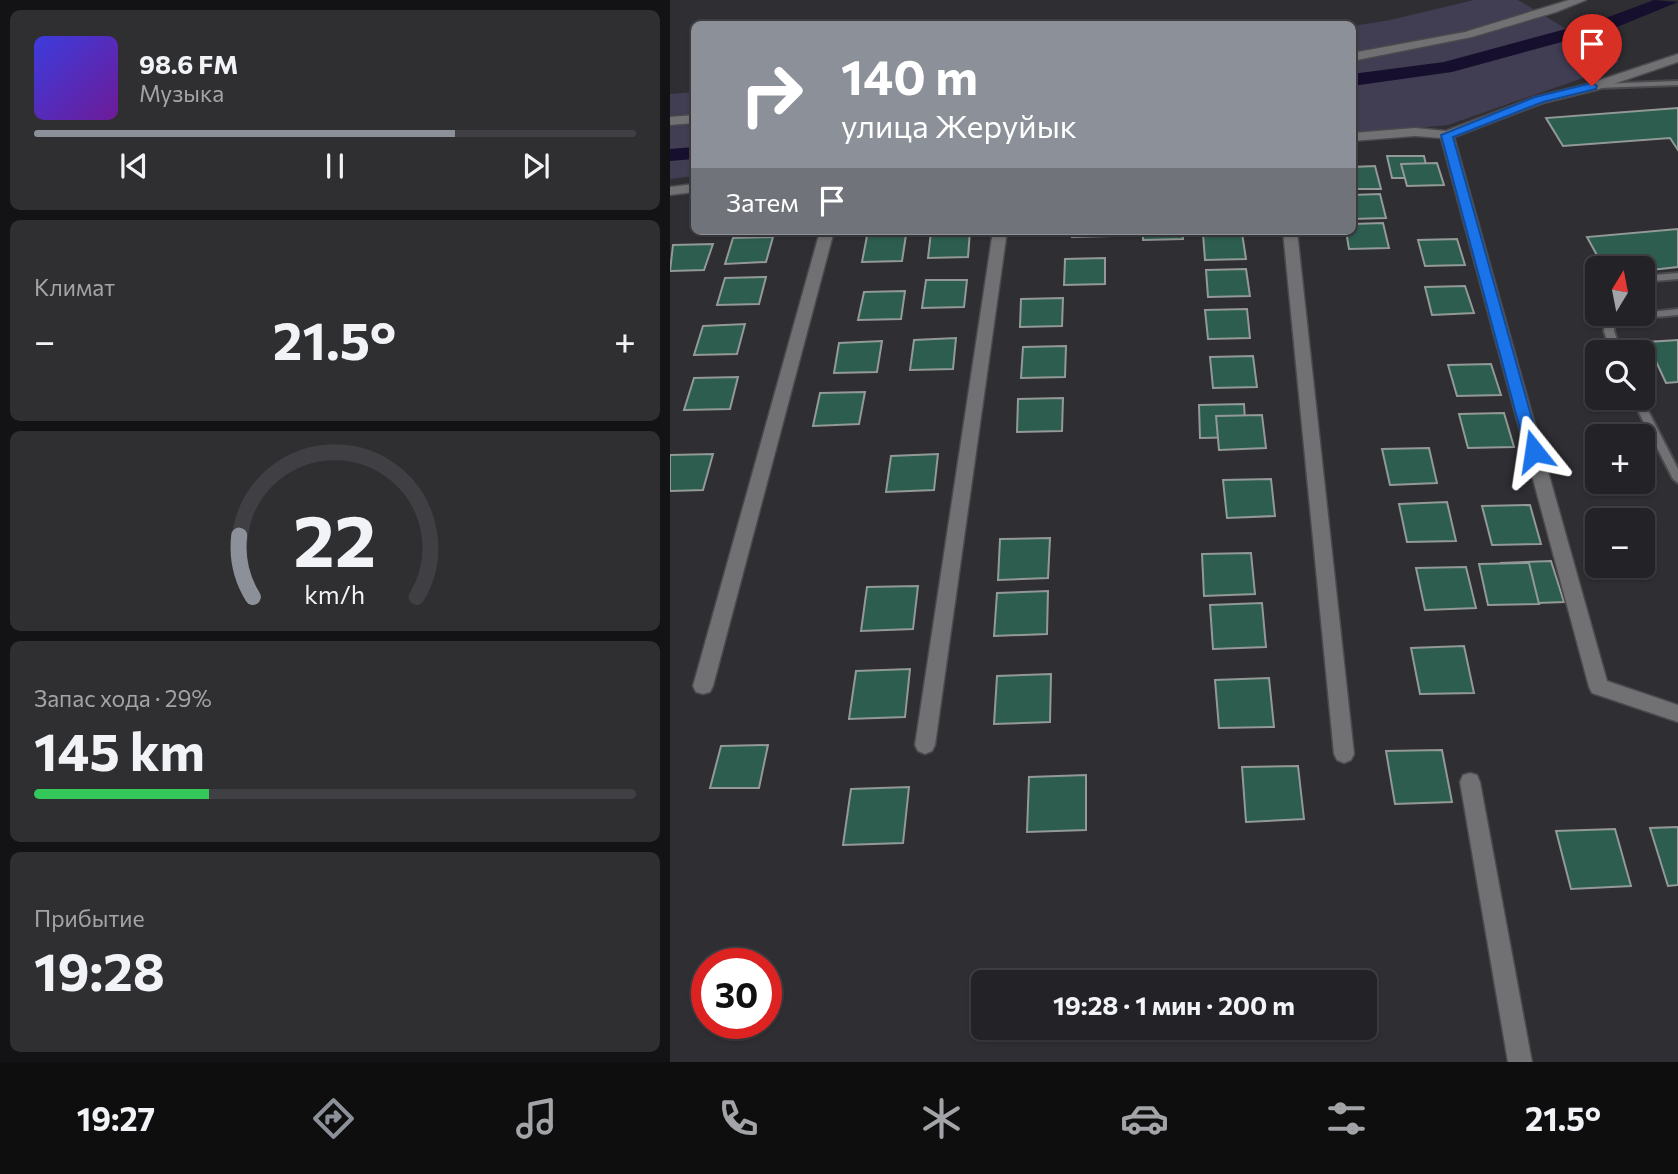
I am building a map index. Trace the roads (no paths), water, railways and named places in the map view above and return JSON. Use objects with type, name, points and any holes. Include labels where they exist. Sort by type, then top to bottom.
[{"type":"street","points":[[1356,56],[1402,50],[1540,14],[1580,0]]},
{"type":"street","points":[[1356,137],[1415,132],[1447,135],[1539,100],[1678,58]]},
{"type":"street","points":[[670,121],[691,119]]},
{"type":"street","points":[[1447,135],[1599,687],[1678,714]]},
{"type":"street","points":[[670,191],[691,188]]},
{"type":"street","points":[[703,686],[826,235]]},
{"type":"street","points":[[925,745],[999,235]]},
{"type":"street","points":[[1290,235],[1344,754]]},
{"type":"street","points":[[1470,782],[1520,1062]]},
{"type":"lane","points":[[1592,86],[1678,83]]},
{"type":"lane","points":[[1655,278],[1678,276]]},
{"type":"lane","points":[[1655,314],[1678,312]]},
{"type":"lane","points":[[1643,410],[1678,479]]},
{"type":"waterway","points":[[1356,79],[1445,68],[1610,23],[1670,0]]},
{"type":"waterway","points":[[670,155],[691,153]]}]
